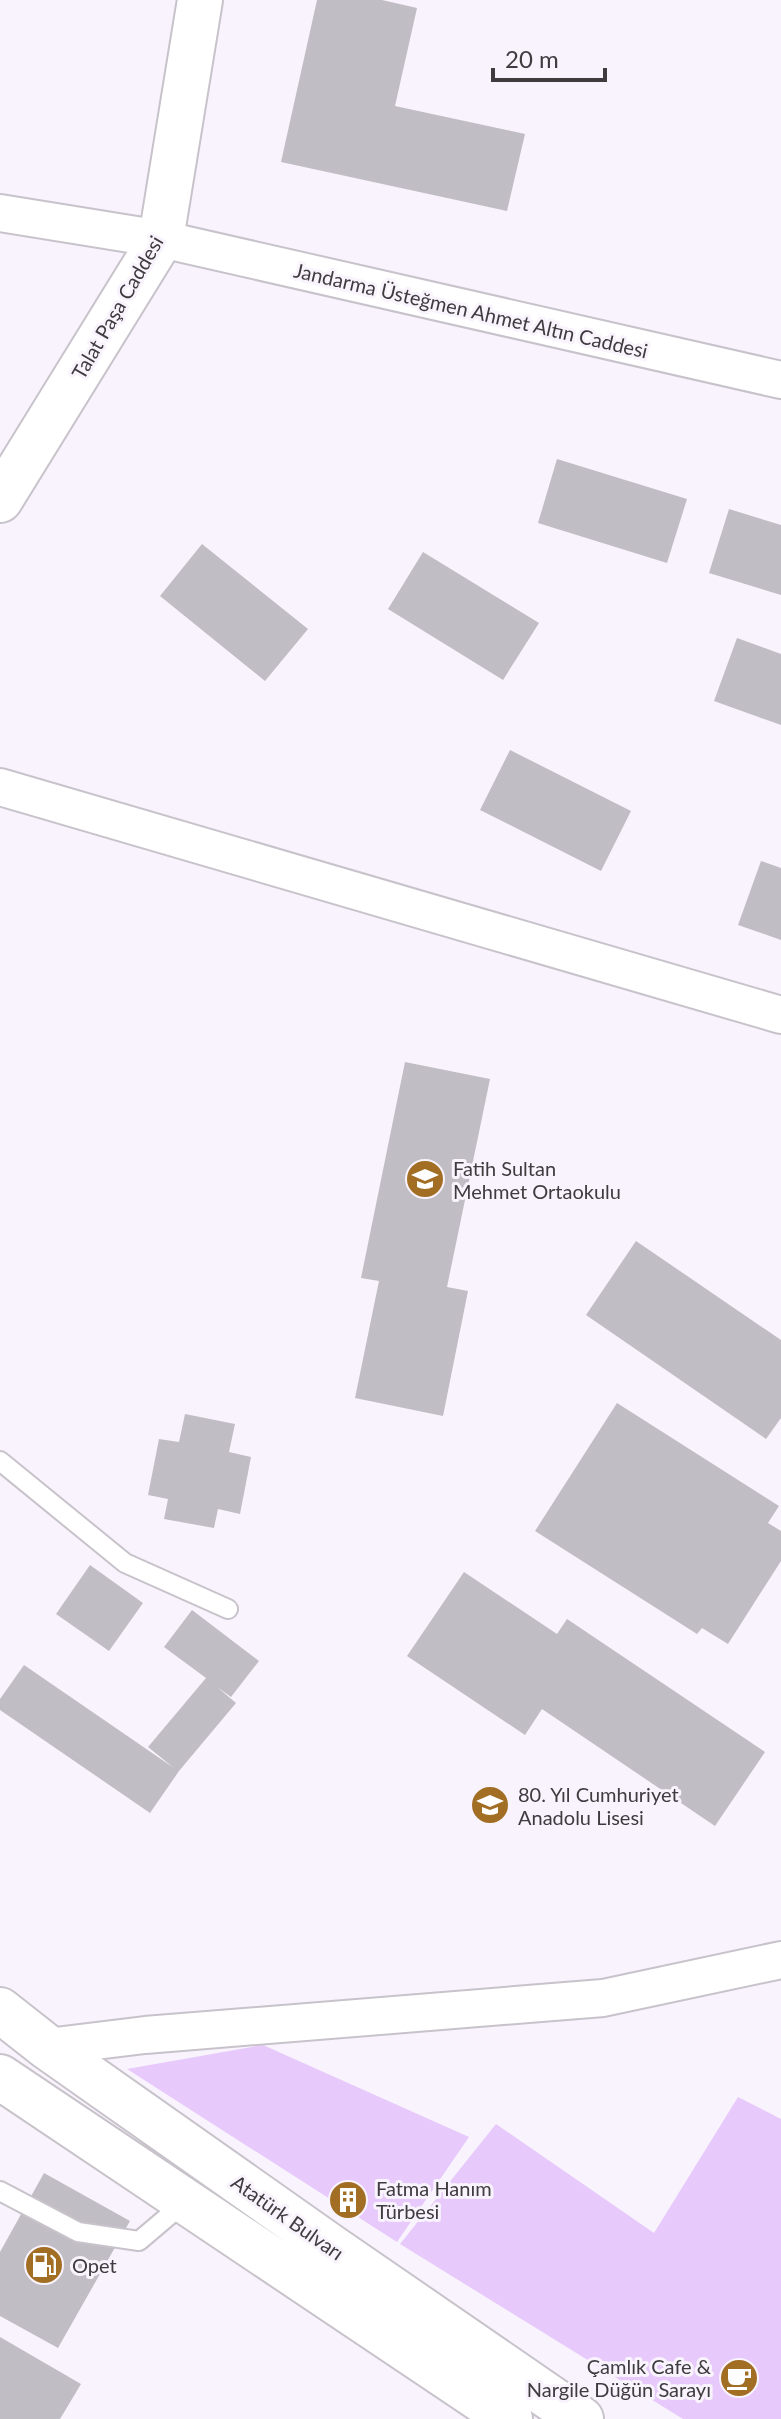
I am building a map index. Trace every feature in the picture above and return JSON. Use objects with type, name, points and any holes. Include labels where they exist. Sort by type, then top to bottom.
[{"type":"main road","name":"Talat Paşa Caddesi","points":[[0,500],[161,239],[200,0]]},
{"type":"main road","name":"Atatürk Bulvarı","points":[[0,2010],[47,2047],[331,2247],[581,2419]]},
{"type":"main road","name":"Atatürk Bulvarı","points":[[0,2077],[510,2419]]},
{"type":"street","name":"Jandarma Üsteğmen Ahmet Altın Caddesi","points":[[0,213],[161,239],[781,380]]},
{"type":"street","points":[[0,787],[781,1015]]},
{"type":"street","points":[[47,2047],[145,2035],[603,1998],[781,1960]]},
{"type":"lane","points":[[0,1461],[125,1563],[228,1609]]},
{"type":"lane","points":[[0,2191],[78,2232],[139,2241],[187,2201]]},
{"type":"shaded area","points":[[263,2045],[469,2137],[397,2242],[127,2069]]},
{"type":"shaded area","points":[[738,2097],[781,2119],[781,2419],[683,2419],[400,2244],[496,2124],[654,2233]]},
{"type":"building","points":[[317,0],[382,0],[417,8],[395,106],[525,134],[507,211],[281,162]]},
{"type":"building","points":[[557,459],[687,499],[667,563],[538,523]]},
{"type":"building","points":[[729,509],[781,525],[781,595],[709,573]]},
{"type":"building","points":[[202,544],[308,629],[265,681],[160,596]]},
{"type":"building","points":[[423,552],[539,623],[503,680],[388,609]]},
{"type":"building","points":[[737,638],[781,654],[781,725],[714,701]]},
{"type":"building","points":[[510,750],[631,811],[601,871],[480,810]]},
{"type":"building","points":[[761,861],[781,868],[781,940],[738,925]]},
{"type":"building","name":"Fatih Sultan Mehmet Ortaokulu","points":[[405,1062],[490,1079],[447,1287],[468,1291],[443,1416],[355,1398],[379,1281],[361,1278]]},
{"type":"building","points":[[636,1241],[781,1340],[781,1418],[766,1439],[586,1315]]},
{"type":"building","points":[[617,1403],[779,1506],[768,1523],[781,1531],[781,1561],[728,1644],[702,1628],[697,1634],[535,1531]]},
{"type":"building","points":[[185,1414],[235,1424],[229,1452],[251,1457],[240,1514],[218,1509],[214,1528],[164,1519],[168,1499],[148,1495],[159,1439],[179,1442]]},
{"type":"building","points":[[90,1565],[143,1603],[109,1651],[56,1614]]},
{"type":"building","points":[[464,1572],[557,1634],[567,1619],[765,1752],[715,1826],[542,1709],[525,1735],[407,1656]]},
{"type":"building","points":[[192,1610],[259,1661],[231,1697],[217,1687],[236,1703],[179,1771],[150,1813],[0,1710],[0,1699],[24,1665],[174,1768],[148,1747],[206,1678],[164,1647]]},
{"type":"building","points":[[44,2173],[130,2221],[58,2348],[0,2316],[0,2252]]},
{"type":"building","name":"Fatma Hanım Türbesi","points":[[343,2185],[364,2198],[354,2214],[333,2201]]},
{"type":"building","points":[[0,2337],[81,2384],[60,2419],[0,2419]]},
{"type":"place","name":"Fatih Sultan Mehmet Ortaokulu","points":[[425,1179]]},
{"type":"place","name":"80. Yıl Cumhuriyet Anadolu Lisesi","points":[[490,1805]]},
{"type":"place","name":"Fatma Hanım Türbesi","points":[[348,2200]]},
{"type":"place","name":"Opet","points":[[44,2265]]},
{"type":"place","name":"Çamlık Cafe & Nargile Düğün Sarayı","points":[[739,2378]]}]
